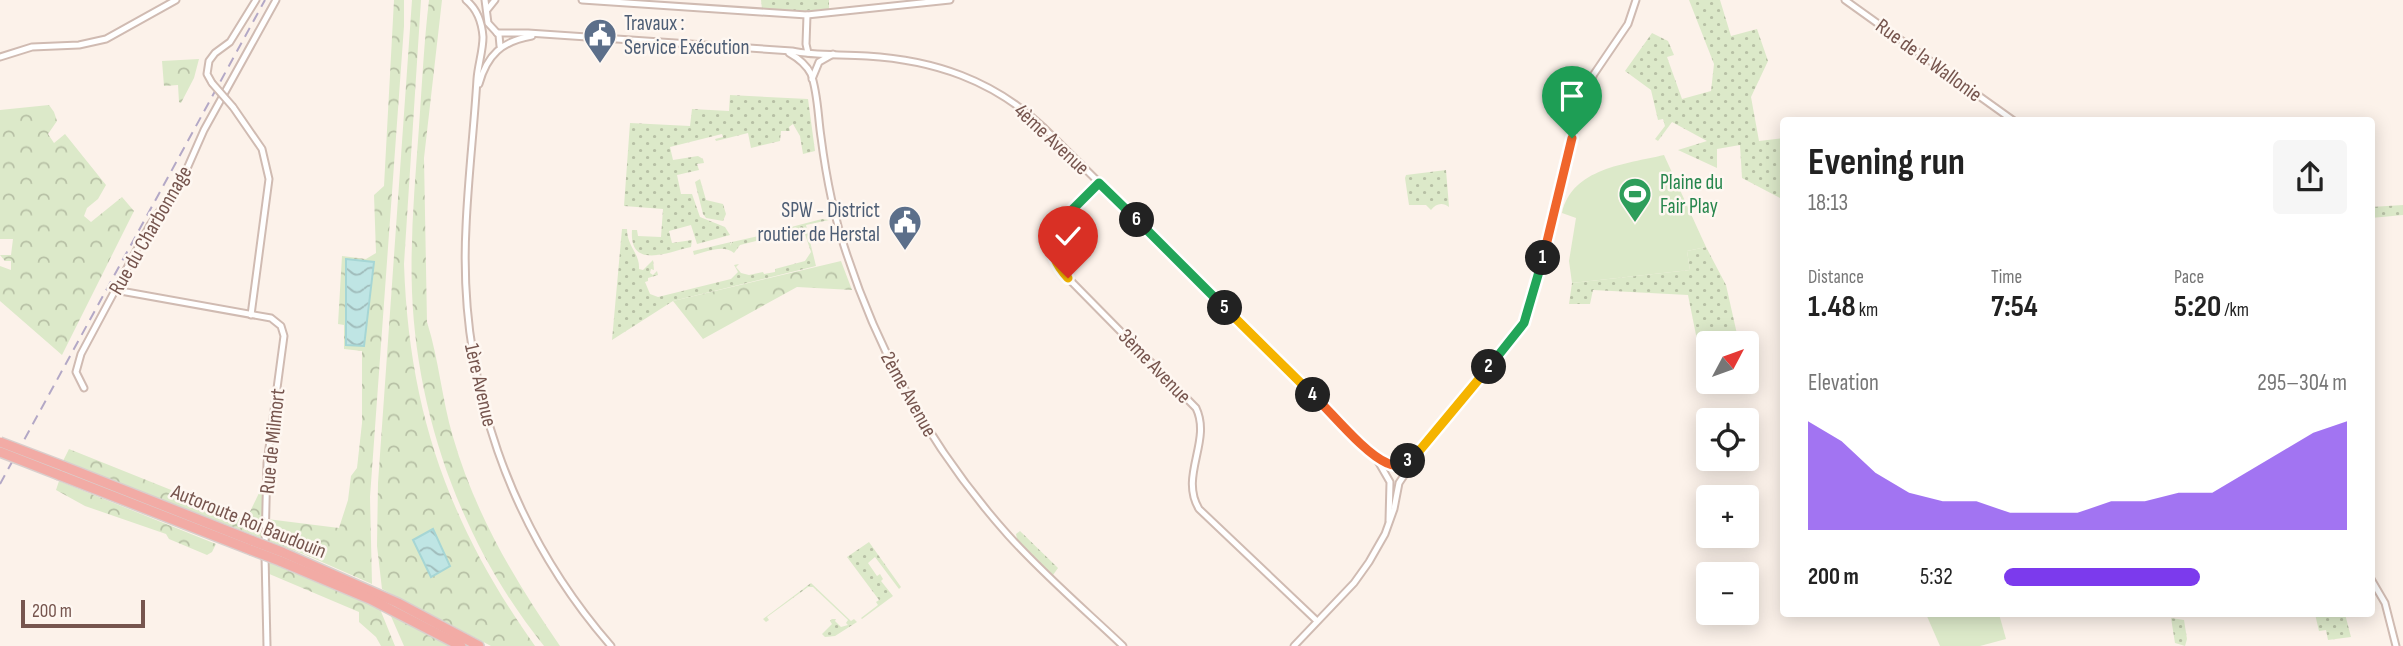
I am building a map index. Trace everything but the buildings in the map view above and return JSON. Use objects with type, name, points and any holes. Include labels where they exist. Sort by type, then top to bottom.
[{"type":"highway","name":"Autoroute Roi Baudouin","points":[[0,442],[61,471]]},
{"type":"highway","name":"Autoroute Roi Baudouin","points":[[0,452],[61,471],[281,556],[370,594],[479,646]]},
{"type":"highway","name":"Autoroute Roi Baudouin","points":[[398,608],[461,646]]},
{"type":"street","points":[[0,57],[33,47],[79,45],[106,39],[176,0]]},
{"type":"street","points":[[115,290],[251,315],[269,179],[262,149],[208,74],[209,61],[230,41],[256,0]]},
{"type":"street","name":"Rue du Charbonnage","points":[[83,388],[76,372],[77,363],[155,218],[178,189],[204,130],[276,0]]},
{"type":"street","points":[[485,0],[488,23],[501,38],[498,48],[487,50],[482,40],[486,33],[496,33]]},
{"type":"street","points":[[486,10],[495,0]]},
{"type":"street","points":[[582,0],[807,15],[950,0]]},
{"type":"street","points":[[1389,521],[1387,470],[1407,462],[1420,450],[1524,323],[1555,212],[1580,103],[1594,74],[1628,24],[1636,0]]},
{"type":"street","name":"Rue de la Wallonie","points":[[1845,0],[2008,117]]},
{"type":"street","name":"1ère Avenue","points":[[470,1],[480,19],[482,40],[465,266],[470,341],[481,396],[505,473],[532,532],[563,584],[611,646]]},
{"type":"street","points":[[807,15],[806,44],[818,64]]},
{"type":"street","name":"4ème Avenue","points":[[496,33],[922,62],[986,85],[1030,115],[1375,456],[1388,479]]},
{"type":"street","name":"4ème Avenue","points":[[498,48],[528,36],[542,35]]},
{"type":"street","points":[[797,52],[806,44]]},
{"type":"street","name":"1ère Avenue","points":[[477,92],[483,69],[498,48]]},
{"type":"street","name":"4ème Avenue","points":[[786,51],[805,65]]},
{"type":"street","points":[[810,54],[805,65],[818,64],[833,54]]},
{"type":"street","name":"2ème Avenue","points":[[812,79],[818,64]]},
{"type":"street","name":"2ème Avenue","points":[[805,65],[812,79],[836,221],[865,306],[899,381],[941,450],[983,506],[1019,547],[1123,646]]},
{"type":"street","name":"3ème Avenue","points":[[1099,183],[1056,228],[1052,243],[1055,261],[1063,273],[1196,408],[1202,426],[1191,488],[1199,509],[1317,621]]},
{"type":"street","name":"Rue de Milmort","points":[[251,315],[271,318],[284,330],[267,463],[267,646]]},
{"type":"street","points":[[1294,646],[1361,573],[1376,551],[1389,521],[1399,483],[1420,450]]},
{"type":"street","name":"4ème Avenue","points":[[1375,456],[1396,465]]},
{"type":"street","points":[[1396,465],[1404,470],[1405,476]]},
{"type":"street","points":[[1388,479],[1399,483]]},
{"type":"street","points":[[2375,586],[2385,603],[2397,644]]},
{"type":"green space","points":[[394,0],[404,0],[404,26],[370,497],[372,584],[266,540],[267,519],[339,528],[348,500],[351,476],[357,468],[362,423],[362,351],[344,349],[344,325],[338,324],[342,256],[366,259],[376,253],[374,195],[384,186]]},
{"type":"green space","points":[[412,0],[421,0],[404,264],[414,369],[439,465],[457,511],[505,601],[535,646],[491,646],[382,589],[377,546],[378,483]]},
{"type":"green space","points":[[429,0],[442,0],[424,158],[427,322],[449,423],[473,493],[512,572],[560,646],[544,646],[490,567],[450,480],[423,387],[412,292],[412,251],[414,189]]},
{"type":"green space","points":[[761,0],[829,0],[829,9],[762,9]]},
{"type":"green space","points":[[1689,0],[1720,0],[1731,36],[1757,29],[1768,61],[1751,97],[1759,141],[1780,138],[1780,198],[1742,178],[1740,145],[1717,149],[1717,168],[1678,150],[1707,141],[1672,122],[1658,141],[1655,139],[1665,126],[1663,119],[1658,120],[1651,90],[1625,71],[1652,33],[1668,41],[1674,55],[1667,57],[1682,99],[1711,91],[1714,64]]},
{"type":"green space","points":[[199,59],[194,78],[181,103],[178,85],[164,86],[162,61]]},
{"type":"green space","points":[[730,95],[808,99],[815,151],[803,154],[800,136],[793,124],[789,127],[790,131],[781,131],[780,141],[751,148],[748,133],[716,141],[715,139],[723,137],[722,134],[670,147],[673,160],[698,156],[703,159],[704,163],[697,164],[699,170],[677,175],[681,194],[692,194],[700,217],[725,227],[730,235],[697,244],[691,225],[669,231],[672,243],[692,240],[691,247],[661,254],[643,254],[633,242],[632,230],[637,230],[638,236],[661,237],[663,209],[624,206],[630,123],[690,126],[692,109],[729,111]]},
{"type":"green space","points":[[49,105],[57,121],[48,134],[54,143],[65,134],[106,185],[98,199],[87,208],[84,216],[91,222],[122,197],[134,211],[62,355],[0,301],[0,266],[11,270],[11,261],[5,261],[0,255],[11,255],[13,239],[0,239],[0,110]]},
{"type":"green space","name":"Plaine du Fair Play","points":[[1664,155],[1706,247],[1687,251],[1690,270],[1572,283],[1569,261],[1576,218],[1562,213],[1568,198],[1577,186],[1602,170]]},
{"type":"green space","points":[[1446,170],[1449,207],[1440,204],[1431,210],[1426,205],[1409,205],[1406,175]]},
{"type":"green space","points":[[700,179],[706,200],[723,204],[726,214],[723,221],[706,218],[703,214],[695,182]]},
{"type":"green space","points":[[2403,205],[2403,215],[2375,218],[2375,207]]},
{"type":"green space","points":[[822,219],[829,220],[806,225],[816,266],[673,301],[612,340],[622,229],[627,229],[639,269],[643,270],[653,260],[654,270],[651,269],[650,273],[653,275],[657,271],[658,275],[645,282],[650,294],[658,297],[731,279],[738,272],[734,265],[739,264],[736,267],[741,273],[749,275],[775,272],[775,269],[805,261],[811,252],[805,234],[798,231],[773,236],[772,232]]},
{"type":"green space","points":[[763,235],[764,239],[740,245],[734,253],[720,249],[694,255],[693,251],[731,242],[730,246],[732,242]]},
{"type":"green space","points":[[1706,247],[1726,285],[1736,331],[1696,331],[1696,335],[1688,295],[1593,290],[1590,304],[1569,304],[1572,283],[1690,270],[1687,251]]},
{"type":"green space","points":[[841,261],[852,290],[797,287],[703,339],[673,301]]},
{"type":"green space","points":[[69,449],[246,520],[259,493],[263,494],[261,538],[63,461]]},
{"type":"green space","points":[[59,481],[216,544],[207,555],[169,539],[166,534],[85,506],[56,490]]},
{"type":"green space","points":[[1020,531],[1058,568],[1053,575],[1017,539],[1016,534]]},
{"type":"green space","points":[[869,542],[901,587],[899,589],[875,557],[868,563],[877,576],[880,574],[883,579],[881,581],[893,596],[862,619],[878,605],[876,602],[879,600],[847,557]]},
{"type":"green space","points":[[268,562],[380,609],[395,646],[381,646],[376,637],[359,622],[359,612],[267,573]]},
{"type":"green space","points":[[811,583],[851,621],[854,619],[857,622],[835,636],[825,637],[822,634],[832,624],[832,619],[836,619],[841,627],[848,625],[848,620],[813,587],[808,587],[767,617],[769,620],[766,622],[763,619]]},
{"type":"green space","points":[[390,614],[451,646],[404,646]]},
{"type":"green space","points":[[1927,617],[2000,617],[2006,639],[1980,646],[1940,646]]},
{"type":"green space","points":[[2316,617],[2346,617],[2351,637],[2328,640],[2326,630],[2319,631]]},
{"type":"green space","points":[[2171,618],[2184,620],[2187,639],[2185,646],[2175,643]]},
{"type":"water","points":[[346,259],[374,262],[364,346],[346,345]]},
{"type":"water","points":[[433,529],[450,566],[431,577],[413,540]]},
{"type":"railway","points":[[0,484],[265,0]]},
{"type":"place","name":"Travaux : Service Exécution","points":[[600,65]]},
{"type":"place","name":"Plaine du Fair Play","points":[[1635,224]]},
{"type":"place","name":"SPW - District routier de Herstal","points":[[905,252]]},
{"type":"route","points":[[1068,278],[1053,256],[1054,233],[1062,220],[1099,183],[1375,456],[1386,463],[1399,465],[1407,462],[1420,450],[1524,323],[1531,305],[1572,138]]}]
